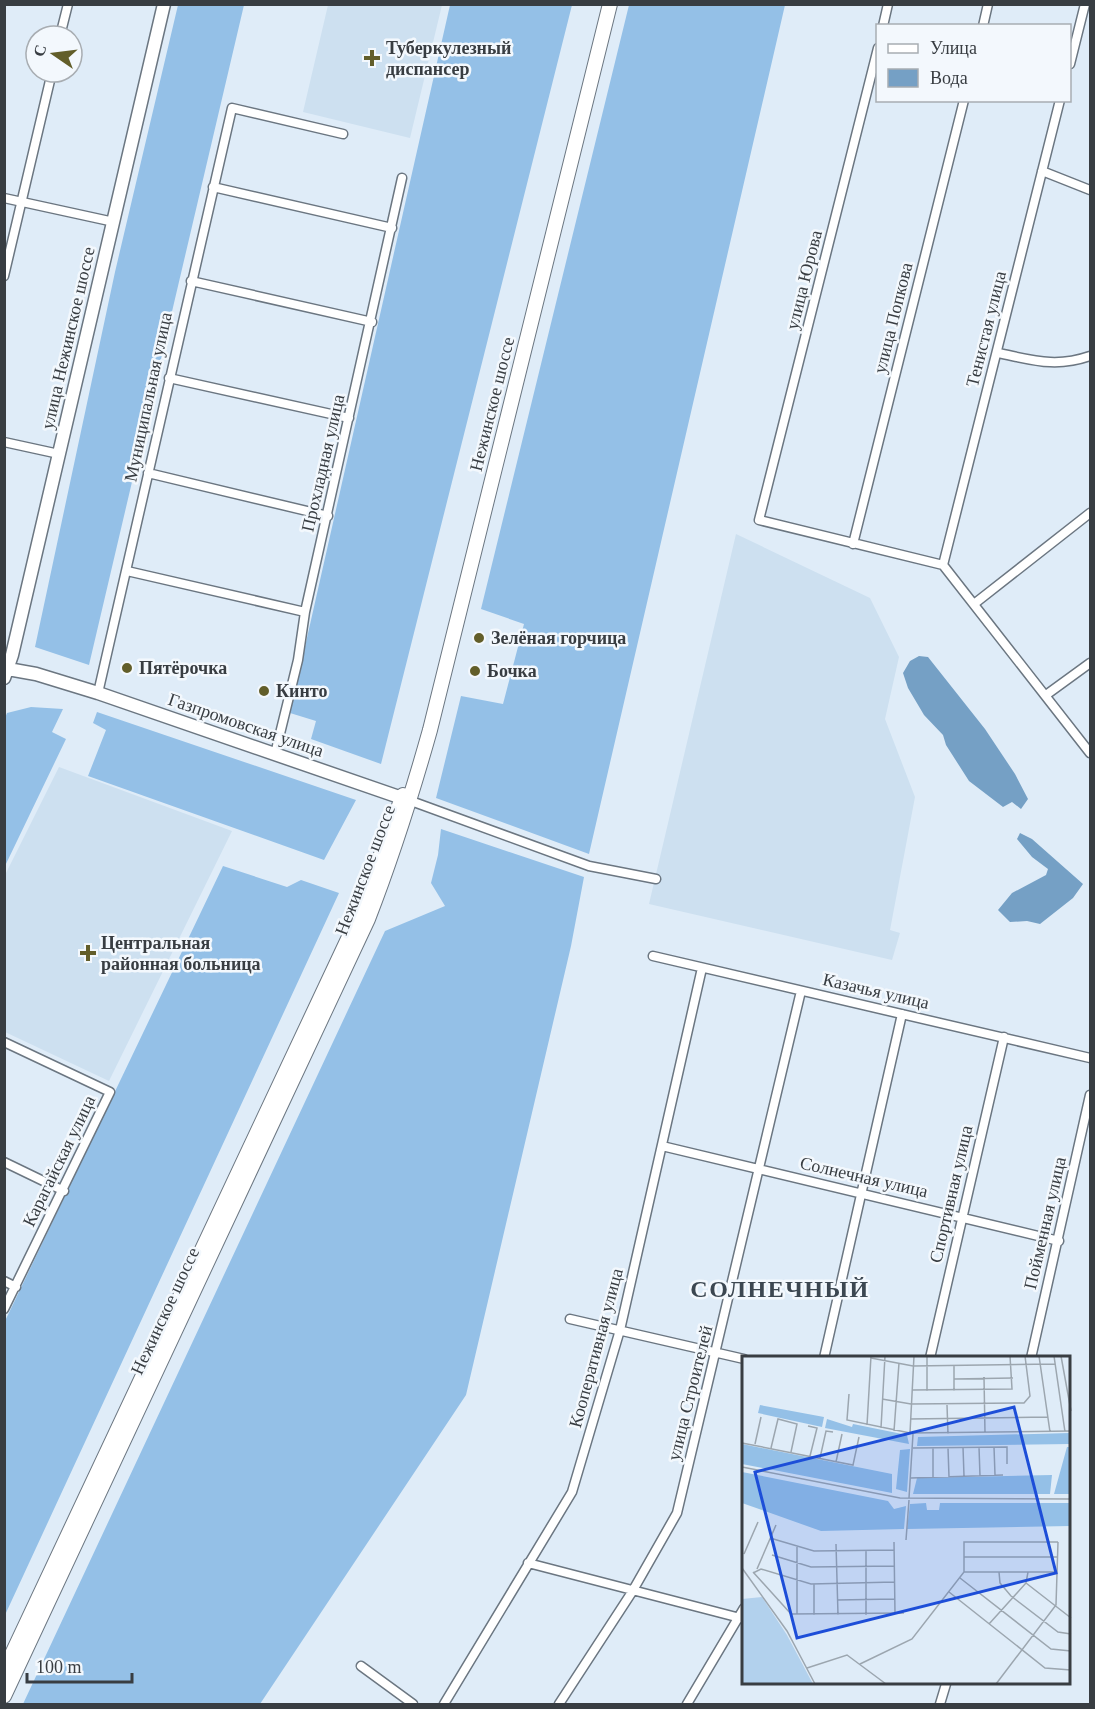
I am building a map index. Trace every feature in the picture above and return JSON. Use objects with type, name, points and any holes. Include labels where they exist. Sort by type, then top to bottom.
[{"type":"main road","name":"улица Нежинское шоссе","points":[[6,673],[164,4]]},
{"type":"main road","name":"Нежинское шоссе","points":[[4,1671],[356,922],[406,799],[603,4]]},
{"type":"main road","name":"Нежинское шоссе","points":[[4,1696],[368,919],[406,799],[610,4]]},
{"type":"main road","name":"Газпромовская улица","points":[[6,673],[36,674],[98,693],[406,799]]},
{"type":"street","points":[[63,24],[68,4]]},
{"type":"street","points":[[883,24],[888,4]]},
{"type":"street","points":[[983,24],[988,4]]},
{"type":"street","points":[[1071,60],[1085,4]]},
{"type":"street","name":"улица Юрова","points":[[853,544],[759,520],[876,56]]},
{"type":"street","points":[[4,276],[49,84]]},
{"type":"street","name":"улица Попкова","points":[[853,544],[964,102]]},
{"type":"street","name":"Тенистая улица","points":[[943,565],[1059,102]]},
{"type":"street","name":"Муниципальная улица","points":[[98,693],[232,108],[344,134]]},
{"type":"street","points":[[1042,171],[1090,190]]},
{"type":"street","name":"Прохладная улица","points":[[275,754],[298,660],[305,612],[372,322],[402,178]]},
{"type":"street","points":[[213,187],[392,228]]},
{"type":"street","points":[[4,198],[114,222]]},
{"type":"street","points":[[191,281],[372,322]]},
{"type":"street","points":[[998,353],[1043,363],[1065,364],[1090,356]]},
{"type":"street","points":[[169,378],[349,418]]},
{"type":"street","points":[[4,442],[59,453]]},
{"type":"street","points":[[148,473],[328,516]]},
{"type":"street","points":[[974,604],[1090,513]]},
{"type":"street","points":[[853,544],[943,565],[1090,753]]},
{"type":"street","points":[[127,571],[305,612]]},
{"type":"street","points":[[1046,695],[1090,663]]},
{"type":"street","points":[[406,799],[589,866],[656,879]]},
{"type":"street","name":"Казачья улица","points":[[653,956],[1090,1058]]},
{"type":"street","name":"Кооперативная улица","points":[[444,1704],[572,1492],[620,1330],[702,968]]},
{"type":"street","name":"улица Строителей","points":[[559,1704],[632,1592],[677,1513],[717,1353],[801,991]]},
{"type":"street","points":[[824,1356],[902,1014]]},
{"type":"street","name":"Спортивная улица","points":[[930,1356],[1004,1037]]},
{"type":"street","name":"Карагайская улица","points":[[4,1042],[110,1092],[64,1191],[4,1309]]},
{"type":"street","name":"Пойменная улица","points":[[1031,1356],[1090,1095]]},
{"type":"street","name":"Солнечная улица","points":[[662,1146],[963,1216],[1059,1241]]},
{"type":"street","points":[[4,1162],[64,1191]]},
{"type":"street","points":[[4,1281],[16,1287]]},
{"type":"street","points":[[570,1319],[742,1359]]},
{"type":"street","points":[[528,1563],[632,1592],[741,1618],[687,1704]]},
{"type":"street","points":[[361,1666],[413,1704]]},
{"type":"street","points":[[940,1704],[945,1685]]},
{"type":"shaded area","points":[[178,5],[244,5],[89,665],[35,647],[115,272]]},
{"type":"shaded area","name":"Туберкулезный диспансер","points":[[328,5],[442,5],[410,138],[303,112]]},
{"type":"shaded area","points":[[450,5],[572,5],[381,764],[311,739],[316,721],[290,713]]},
{"type":"shaded area","points":[[629,5],[785,5],[589,854],[436,798],[461,696],[503,704],[524,624],[481,609]]},
{"type":"shaded area","points":[[736,534],[870,598],[899,657],[885,719],[915,797],[890,930],[900,933],[892,960],[649,904]]},
{"type":"shaded area","points":[[31,707],[63,709],[52,732],[66,739],[5,866],[5,718],[7,713]]},
{"type":"shaded area","points":[[97,712],[356,800],[324,860],[88,776],[106,730],[93,723]]},
{"type":"shaded area","name":"Центральная районная больница","points":[[59,767],[232,831],[109,1081],[5,1032],[5,875]]},
{"type":"shaded area","points":[[441,829],[584,877],[571,946],[466,1395],[260,1704],[23,1704],[385,931],[445,906],[431,883]]},
{"type":"shaded area","points":[[223,866],[287,887],[301,880],[339,893],[5,1615],[5,1321]]},
{"type":"water","points":[[919,656],[928,657],[985,729],[1015,774],[1028,799],[1021,809],[1012,802],[1003,807],[969,781],[946,745],[943,735],[924,715],[908,688],[903,673],[910,661]]},
{"type":"water","points":[[1020,833],[1032,839],[1083,884],[1073,898],[1040,924],[1027,921],[1010,922],[998,910],[1012,893],[1046,875],[1048,869],[1032,857],[1017,839]]},
{"type":"place","name":"Туберкулезный диспансер","points":[[372,58]]},
{"type":"place","name":"Зелёная горчица","points":[[479,638]]},
{"type":"place","name":"Пятёрочка","points":[[127,668]]},
{"type":"place","name":"Бочка","points":[[475,671]]},
{"type":"place","name":"Кинто","points":[[264,691]]},
{"type":"place","name":"Центральная районная больница","points":[[88,953]]},
{"type":"district","name":"СОЛНЕЧНЫЙ","points":[[780,1289]]}]
